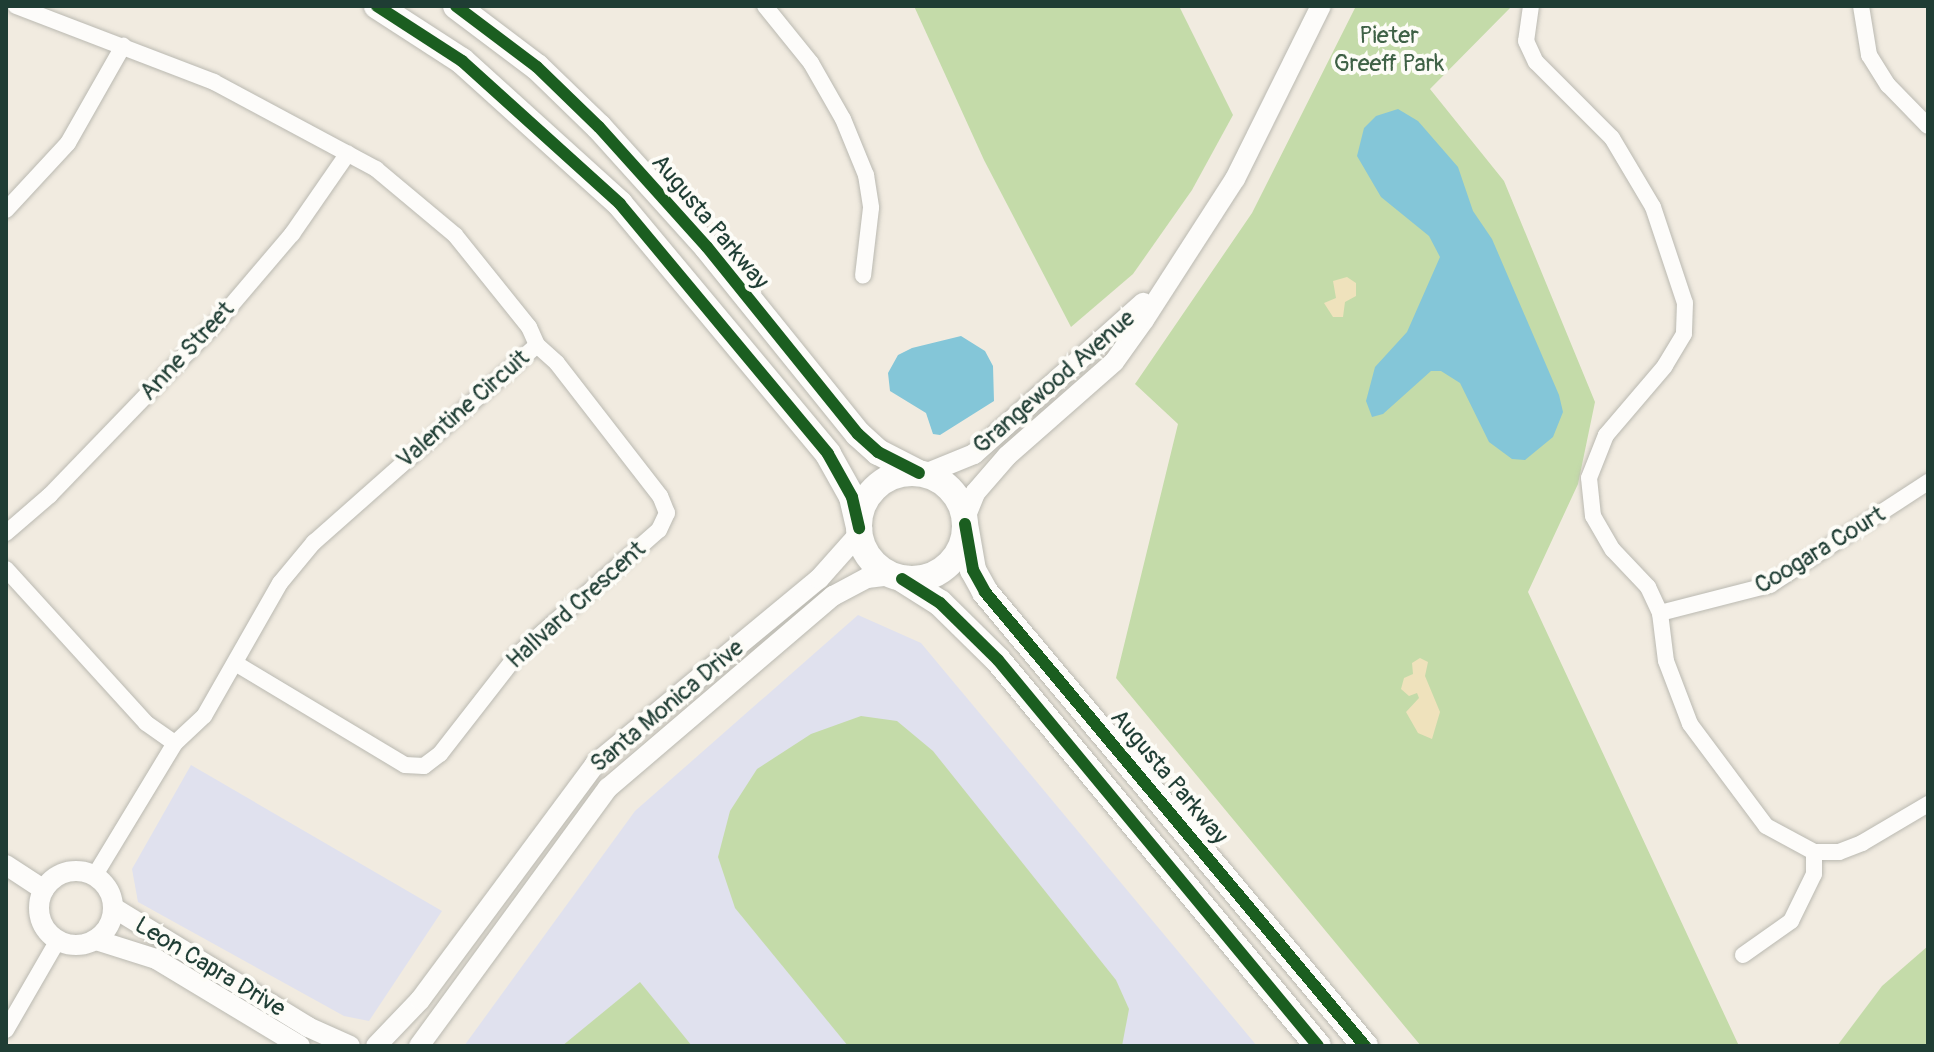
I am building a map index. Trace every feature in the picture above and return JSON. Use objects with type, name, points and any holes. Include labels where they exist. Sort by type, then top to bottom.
[{"type":"main road","points":[[377,6],[462,61],[620,204],[828,454],[852,497],[859,531],[870,559],[940,603],[998,660],[1318,1046]]},
{"type":"main road","name":"Augusta Parkway","points":[[456,6],[537,67],[599,127],[707,247],[852,428],[878,452],[922,474]]},
{"type":"main road","points":[[859,531],[867,499],[876,487],[889,478],[922,474],[951,490],[965,521],[964,540],[947,566],[933,575],[897,577]]},
{"type":"main road","name":"Augusta Parkway","points":[[965,521],[973,570],[985,592],[1365,1046]]},
{"type":"street","name":"Valentine Circuit","points":[[16,6],[214,82],[376,169],[455,235],[529,327],[537,345],[314,542],[280,583],[204,716],[175,743],[95,875]]},
{"type":"street","points":[[765,6],[811,63],[843,119],[866,175],[871,208],[863,276]]},
{"type":"street","name":"Grangewood Avenue","points":[[965,521],[975,493],[1007,456],[1114,362],[1235,179],[1321,6]]},
{"type":"street","points":[[1531,6],[1526,41],[1536,62],[1612,138],[1653,207],[1685,303],[1684,334],[1665,366],[1606,435],[1589,478],[1593,516],[1613,550],[1648,587],[1660,613],[1666,661],[1690,724],[1766,826],[1814,852],[1839,852],[1862,843],[1928,804]]},
{"type":"street","points":[[1861,6],[1869,55],[1888,85],[1928,126]]},
{"type":"street","points":[[6,210],[68,143],[123,46]]},
{"type":"street","name":"Anne Street","points":[[6,533],[50,495],[217,322],[292,234],[348,153]]},
{"type":"street","name":"Grangewood Avenue","points":[[922,474],[974,454],[1097,349],[1172,272]]},
{"type":"street","name":"Hallvard Crescent","points":[[235,663],[405,765],[424,766],[440,754],[517,655],[659,530],[667,513],[660,496],[557,363],[537,345]]},
{"type":"street","name":"Coogara Court","points":[[1660,613],[1770,585],[1928,482]]},
{"type":"street","name":"Santa Monica Drive","points":[[376,1046],[420,1000],[595,764],[819,579],[859,531]]},
{"type":"street","points":[[6,569],[146,723],[175,743]]},
{"type":"street","name":"Santa Monica Drive","points":[[419,1046],[608,788],[833,596],[867,578],[897,577]]},
{"type":"street","points":[[1743,955],[1791,921],[1814,874],[1814,852]]},
{"type":"street","points":[[6,865],[44,890]]},
{"type":"street","points":[[66,872],[95,875],[109,889],[114,908],[109,927],[96,940],[77,945],[58,940],[42,918],[44,890],[66,872]]},
{"type":"street","name":"Leon Capra Drive","points":[[114,908],[308,1027],[350,1046]]},
{"type":"street","points":[[6,1030],[58,940]]},
{"type":"street","name":"Leon Capra Drive","points":[[96,940],[156,959],[300,1046]]},
{"type":"shaded area","points":[[858,615],[921,643],[1257,1046],[464,1046],[635,811]]},
{"type":"shaded area","points":[[191,765],[442,911],[369,1021],[344,1016],[138,902],[132,869]]},
{"type":"green space","points":[[914,6],[1179,6],[1233,115],[1192,190],[1133,274],[1071,327],[984,160]]},
{"type":"green space","name":"Pieter Greeff Park","points":[[1356,6],[1512,6],[1430,89],[1504,181],[1595,402],[1578,484],[1528,592],[1739,1046],[1421,1046],[1116,678],[1178,424],[1135,384],[1252,213]]},
{"type":"green space","points":[[861,716],[897,721],[933,751],[1116,980],[1129,1009],[1122,1046],[848,1046],[735,908],[718,857],[730,811],[757,769],[811,734]]},
{"type":"green space","points":[[1928,946],[1928,1046],[1837,1046],[1882,986]]},
{"type":"green space","points":[[640,982],[692,1046],[562,1046]]},
{"type":"sand","points":[[1347,277],[1356,283],[1356,296],[1345,302],[1343,317],[1333,317],[1324,303],[1336,298],[1333,281]]},
{"type":"sand","points":[[1420,658],[1428,662],[1425,676],[1440,712],[1432,739],[1418,733],[1406,712],[1419,698],[1417,693],[1409,696],[1401,689],[1404,678],[1413,674],[1412,663]]},
{"type":"water","points":[[1398,109],[1418,121],[1458,167],[1473,211],[1492,239],[1559,395],[1563,412],[1553,437],[1525,460],[1512,459],[1489,442],[1460,383],[1441,371],[1431,371],[1383,414],[1372,417],[1366,401],[1375,367],[1407,332],[1440,257],[1429,236],[1381,197],[1357,156],[1364,128],[1376,116]]},
{"type":"water","points":[[961,336],[985,351],[993,366],[994,401],[940,435],[933,434],[926,413],[890,391],[888,373],[898,355],[912,348]]},
{"type":"cycle path","points":[[377,6],[462,61],[620,204],[828,454],[852,497],[859,528]]},
{"type":"cycle path","points":[[456,6],[537,67],[599,127],[707,247],[858,434],[878,452],[919,473]]},
{"type":"cycle path","points":[[965,524],[973,570],[985,592],[1365,1046]]},
{"type":"cycle path","points":[[902,579],[940,603],[998,660],[1318,1046]]}]
